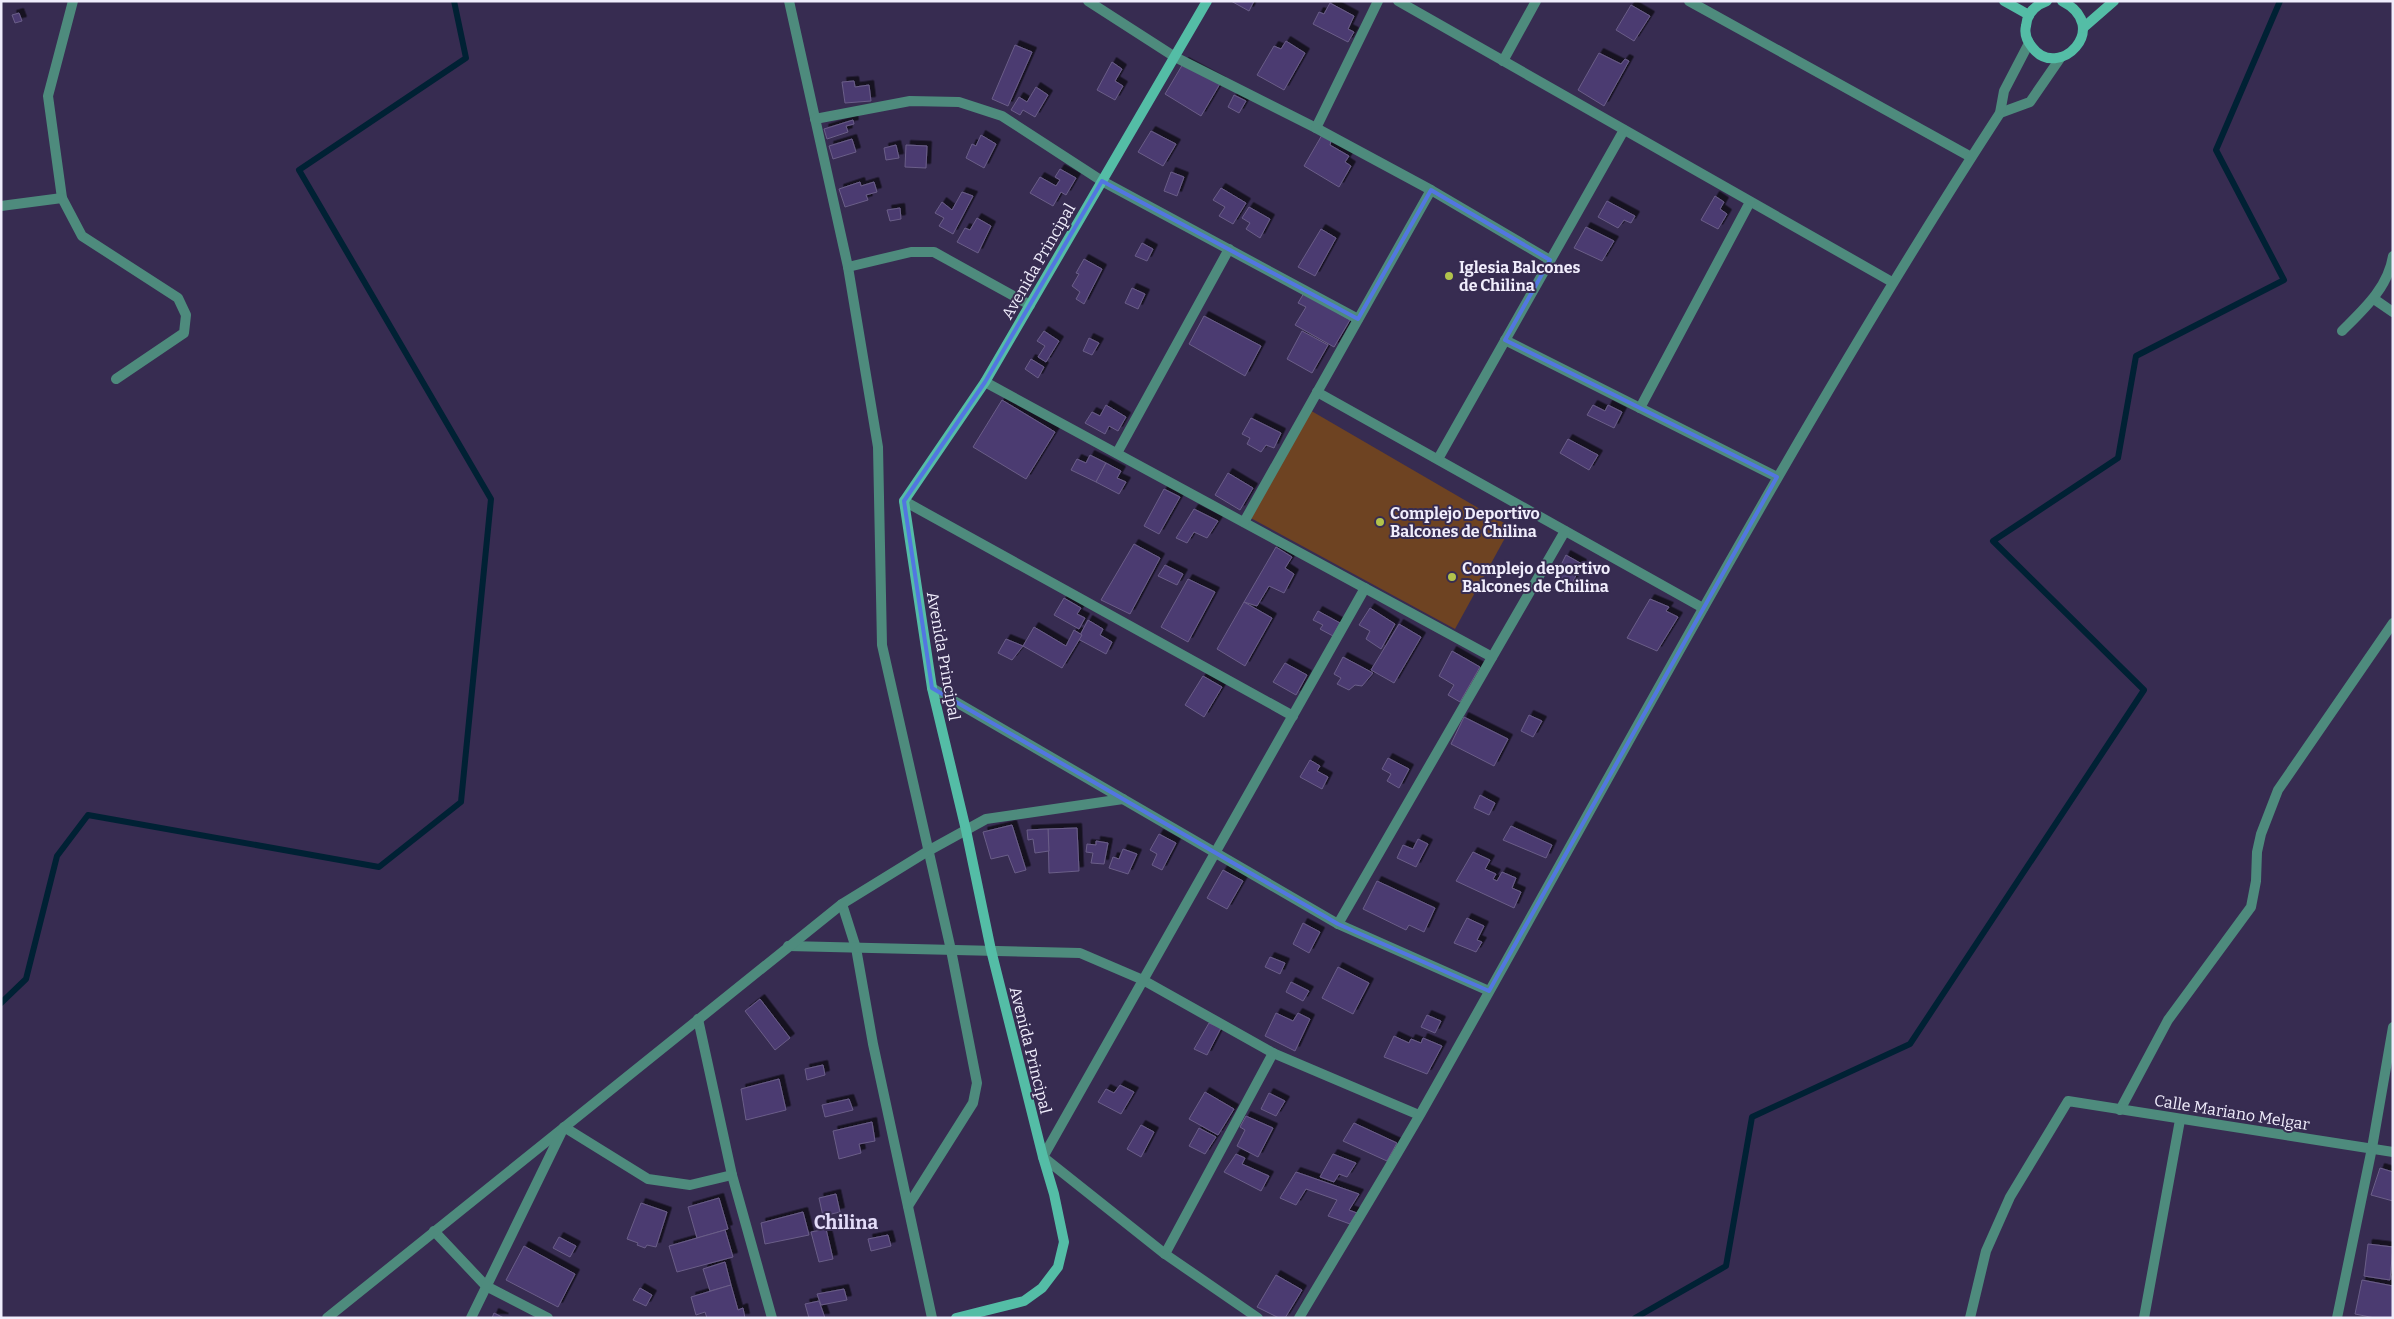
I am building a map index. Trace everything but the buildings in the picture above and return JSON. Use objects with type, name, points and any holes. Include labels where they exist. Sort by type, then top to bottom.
[{"type":"street","points":[[73,1],[48,96],[62,198],[82,236],[178,298],[186,314],[184,333],[116,379]]},
{"type":"street","points":[[790,1],[848,267],[878,446],[882,645],[951,950],[977,1083],[973,1103],[908,1206]]},
{"type":"street","points":[[1088,1],[1175,57],[1316,128],[1430,190],[1550,260]]},
{"type":"street","name":"Avenida Principal","points":[[956,1318],[1024,1301],[1042,1288],[1058,1267],[1064,1242],[1054,1194],[991,950],[966,830],[932,688],[904,501],[985,382],[1206,1]]},
{"type":"street","points":[[1316,128],[1378,1]]},
{"type":"street","points":[[1398,1],[1892,282]]},
{"type":"street","points":[[1503,61],[1536,1]]},
{"type":"street","points":[[1689,1],[1971,157]]},
{"type":"street","points":[[2004,1],[2029,15]]},
{"type":"street","points":[[2047,1],[2039,4],[2029,15],[2025,29],[2029,43],[2042,56],[2061,57]]},
{"type":"street","points":[[2062,1],[2073,7],[2080,16],[2083,28]]},
{"type":"street","points":[[2000,112],[2030,102],[2061,57],[2077,47],[2083,28],[2114,1]]},
{"type":"street","points":[[1299,1318],[1419,1115],[1777,476],[1892,282],[2000,112],[2004,91],[2029,43]]},
{"type":"street","points":[[815,119],[910,101],[959,102],[1002,116],[1102,181],[1358,319]]},
{"type":"street","points":[[1438,459],[1624,130]]},
{"type":"street","points":[[1244,522],[1430,190]]},
{"type":"street","points":[[1,206],[62,198]]},
{"type":"street","points":[[1640,408],[1750,202]]},
{"type":"street","points":[[1117,453],[1229,250]]},
{"type":"street","points":[[848,267],[911,252],[934,252],[1030,305]]},
{"type":"street","points":[[2342,331],[2374,299],[2392,265],[2393,256]]},
{"type":"street","points":[[2374,299],[2393,312]]},
{"type":"street","points":[[1505,340],[1777,476]]},
{"type":"street","points":[[985,382],[1492,657]]},
{"type":"street","points":[[1317,392],[1703,608]]},
{"type":"street","points":[[904,501],[1292,716]]},
{"type":"street","points":[[1338,924],[1565,531]]},
{"type":"street","points":[[1258,1318],[1166,1254],[1043,1157],[1365,588]]},
{"type":"street","points":[[2120,1110],[2168,1020],[2251,907],[2256,881],[2257,852],[2261,834],[2278,790],[2393,623]]},
{"type":"street","points":[[932,688],[1338,924],[1489,991]]},
{"type":"street","points":[[327,1318],[842,904],[928,851],[986,819],[1123,799]]},
{"type":"street","points":[[842,904],[856,948],[873,1044],[932,1318]]},
{"type":"street","points":[[788,946],[1080,952],[1143,980],[1273,1053],[1419,1115]]},
{"type":"street","points":[[698,1019],[732,1175],[772,1318]]},
{"type":"street","points":[[2337,1318],[2372,1148],[2393,1027]]},
{"type":"street","points":[[1166,1254],[1273,1053]]},
{"type":"street","name":"Calle Mariano Melgar","points":[[1970,1318],[1986,1250],[2006,1206],[2068,1101],[2393,1152]]},
{"type":"street","points":[[2144,1318],[2180,1120]]},
{"type":"street","points":[[564,1127],[648,1179],[690,1185],[732,1175]]},
{"type":"street","points":[[471,1318],[564,1127]]},
{"type":"street","points":[[434,1231],[486,1286],[548,1318]]},
{"type":"highlighted area","points":[[1102,181],[1358,319],[1431,190],[1550,260],[1505,340],[1777,477],[1489,991],[1338,924],[932,688],[904,501],[985,382]]},
{"type":"shaded area","name":"Complejo Deportivo Balcones de Chilina","points":[[1308,409],[1511,527],[1455,629],[1247,516]]},
{"type":"waterway","points":[[1,1003],[26,979],[57,856],[88,815],[379,867],[461,802],[491,499],[299,170],[466,58],[454,1]]},
{"type":"waterway","points":[[1635,1318],[1726,1266],[1752,1117],[1910,1044],[2144,690],[1993,541],[2118,458],[2136,356],[2284,280],[2216,150],[2280,1]]},
{"type":"place","name":"Iglesia Balcones de Chilina","points":[[1449,276]]},
{"type":"place","name":"Complejo Deportivo Balcones de Chilina","points":[[1380,522]]},
{"type":"place","name":"Complejo deportivo Balcones de Chilina","points":[[1452,577]]},
{"type":"district","name":"Chilina","points":[[846,1222]]}]
